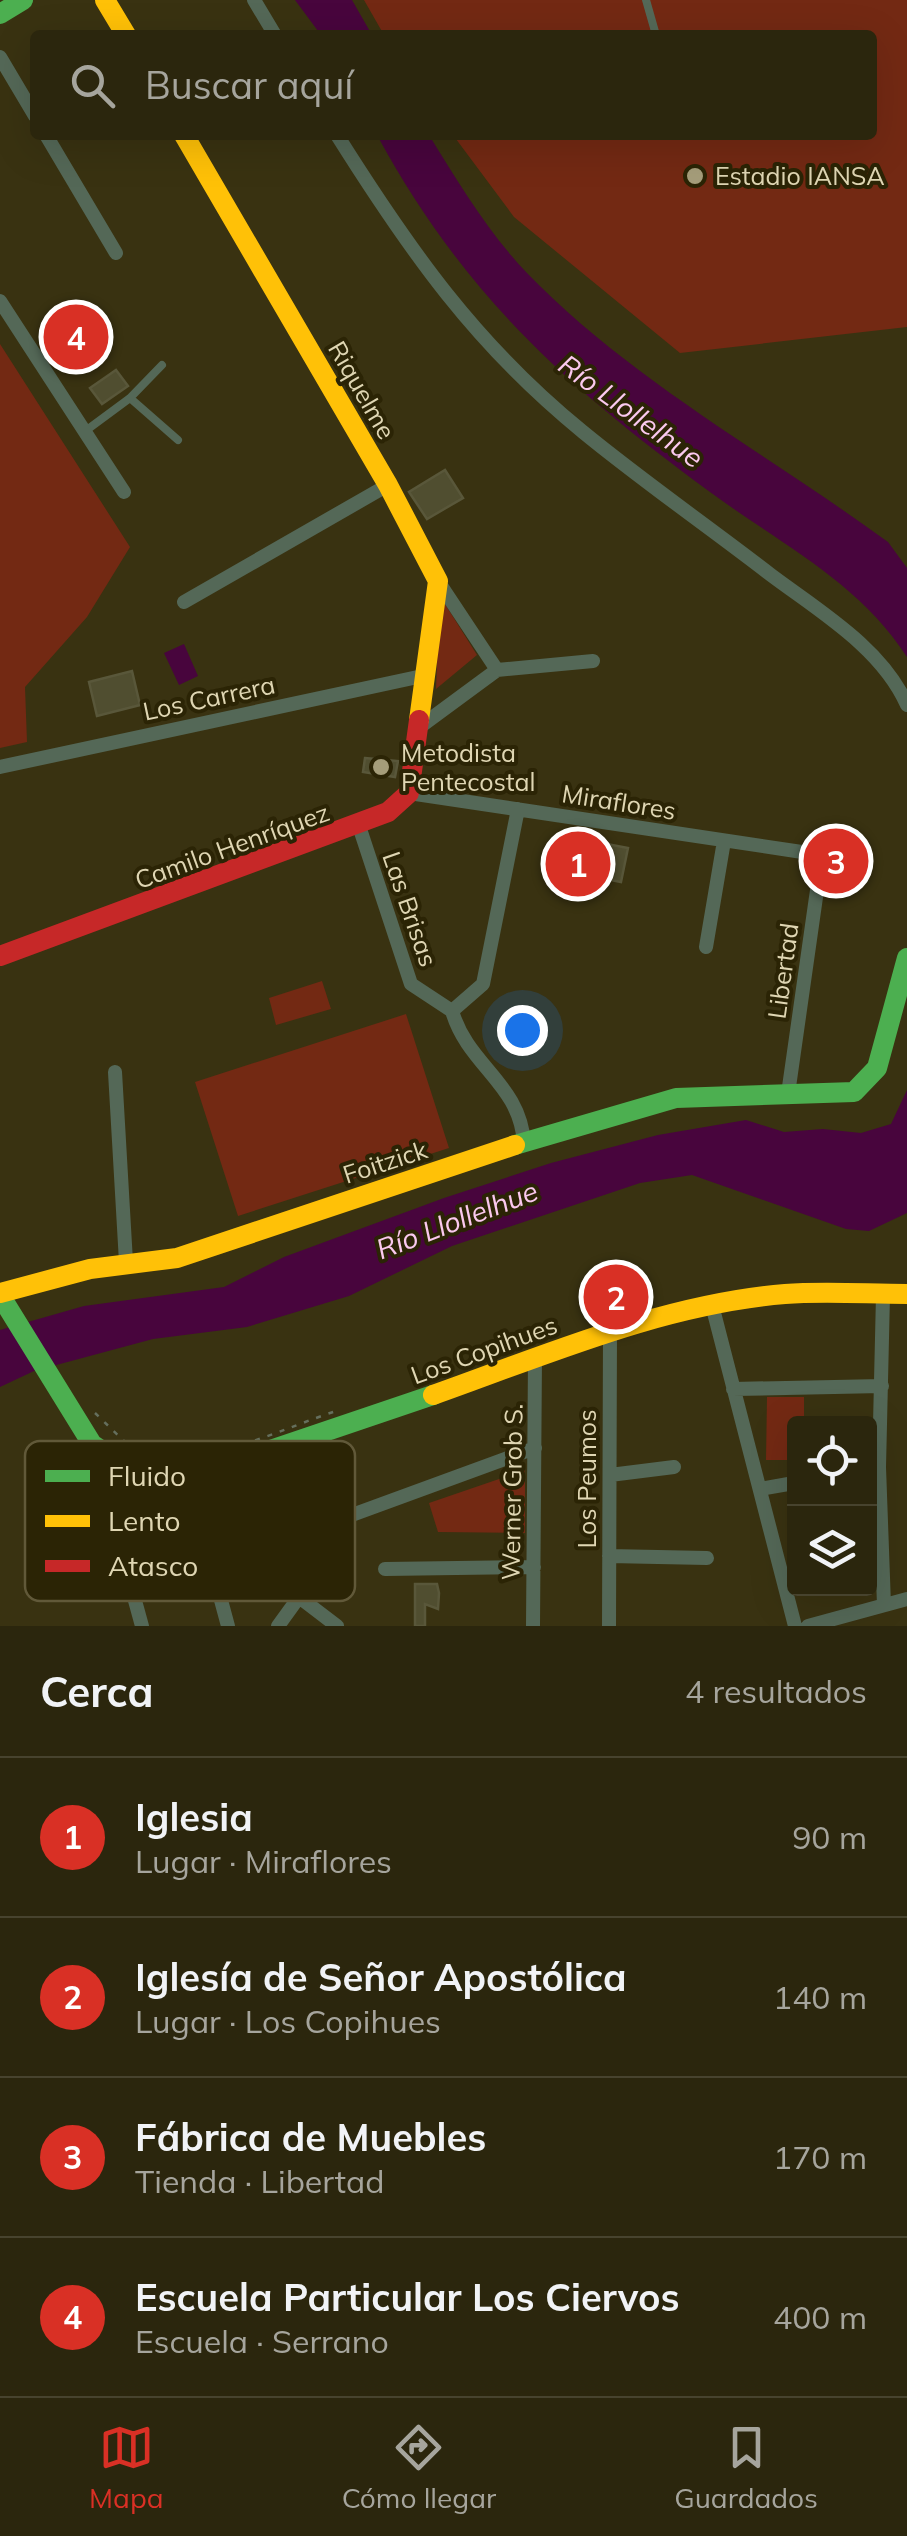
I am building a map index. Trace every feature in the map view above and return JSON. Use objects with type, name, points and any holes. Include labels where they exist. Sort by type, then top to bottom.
[{"type":"main road","points":[[0,14],[22,0]]},
{"type":"main road","points":[[105,0],[123,30]]},
{"type":"main road","name":"Riquelme","points":[[187,140],[388,485],[438,581]]},
{"type":"main road","points":[[409,793],[438,581]]},
{"type":"main road","name":"Camilo Henríquez","points":[[0,956],[359,826],[388,812],[409,793]]},
{"type":"main road","name":"Foitzick","points":[[1,1296],[126,1262],[178,1258],[524,1143],[676,1098],[846,1095],[868,1082],[877,1068],[907,958]]},
{"type":"main road","name":"Los Copihues","points":[[305,1441],[610,1332],[712,1306],[785,1294],[907,1294]]},
{"type":"main road","points":[[1,1296],[90,1441]]},
{"type":"street","points":[[254,0],[272,30]]},
{"type":"street","points":[[0,57],[30,108]]},
{"type":"street","points":[[49,140],[116,253]]},
{"type":"street","points":[[341,140],[449,303],[492,348],[583,433],[848,632],[899,686],[907,704]]},
{"type":"street","points":[[0,301],[124,492]]},
{"type":"street","points":[[184,602],[388,485]]},
{"type":"street","name":"Riquelme","points":[[438,581],[496,670]]},
{"type":"street","points":[[421,726],[496,670],[593,661]]},
{"type":"street","name":"Los Carrera","points":[[0,767],[427,675]]},
{"type":"street","name":"Miraflores","points":[[409,793],[822,856]]},
{"type":"street","points":[[452,1011],[483,984],[518,809]]},
{"type":"street","name":"Las Brisas","points":[[359,826],[411,984],[452,1011],[458,1033],[522,1114],[524,1143]]},
{"type":"street","points":[[706,947],[724,840]]},
{"type":"street","name":"Libertad","points":[[788,1094],[822,856]]},
{"type":"street","points":[[115,1072],[126,1262]]},
{"type":"street","points":[[877,1437],[883,1295]]},
{"type":"street","points":[[712,1306],[795,1626]]},
{"type":"street","name":"Los Peumos","points":[[609,1626],[610,1332]]},
{"type":"street","name":"Werner Grob S.","points":[[533,1626],[536,1358]]},
{"type":"street","points":[[733,1389],[882,1386]]},
{"type":"street","points":[[355,1515],[535,1448]]},
{"type":"street","points":[[610,1475],[674,1467]]},
{"type":"street","points":[[760,1489],[787,1484]]},
{"type":"street","points":[[877,1506],[884,1605]]},
{"type":"street","points":[[609,1556],[707,1558]]},
{"type":"street","points":[[385,1569],[534,1567]]},
{"type":"street","points":[[808,1626],[907,1598]]},
{"type":"street","points":[[135,1601],[142,1626]]},
{"type":"street","points":[[221,1601],[228,1626]]},
{"type":"street","points":[[278,1626],[297,1601]]},
{"type":"street","points":[[303,1601],[337,1626]]},
{"type":"lane","points":[[646,0],[655,30]]},
{"type":"lane","points":[[84,432],[130,398],[162,365]]},
{"type":"lane","points":[[130,398],[178,440]]},
{"type":"path","points":[[90,1409],[129,1441]]},
{"type":"path","points":[[249,1441],[341,1409]]},
{"type":"shaded area","name":"Estadio IANSA","points":[[364,0],[907,0],[907,327],[680,353],[514,217],[457,140],[877,140],[877,30],[381,30]]},
{"type":"shaded area","points":[[0,344],[130,547],[87,617],[25,687],[27,742],[0,748]]},
{"type":"shaded area","points":[[445,604],[477,655],[436,689],[439,608]]},
{"type":"shaded area","points":[[322,981],[331,1009],[276,1025],[269,998]]},
{"type":"shaded area","points":[[406,1014],[449,1148],[238,1216],[195,1082]]},
{"type":"shaded area","points":[[767,1397],[804,1397],[804,1416],[787,1416],[787,1460],[766,1460]]},
{"type":"shaded area","points":[[525,1470],[525,1533],[438,1532],[429,1503]]},
{"type":"water","points":[[295,0],[352,0],[369,30],[317,30]]},
{"type":"water","name":"Río Llollelhue","points":[[380,140],[432,140],[499,240],[567,311],[655,382],[888,542],[907,568],[907,657],[888,630],[842,585],[658,453],[564,374],[482,290],[410,192]]},
{"type":"water","points":[[184,644],[198,676],[179,685],[164,653]]},
{"type":"water","name":"Río Llollelhue","points":[[907,1090],[907,1213],[869,1231],[846,1229],[692,1175],[640,1183],[452,1246],[349,1296],[247,1327],[153,1339],[34,1371],[0,1387],[0,1330],[84,1306],[224,1287],[284,1257],[444,1198],[551,1163],[658,1135],[746,1120],[784,1132],[823,1129],[861,1133],[891,1124]]},
{"type":"building","points":[[116,370],[128,386],[102,404],[90,388]]},
{"type":"building","points":[[445,470],[463,498],[427,519],[409,492]]},
{"type":"building","points":[[132,671],[140,705],[97,716],[89,682]]},
{"type":"building","name":"Metodista Pentecostal","points":[[365,758],[398,761],[395,777],[363,772]]},
{"type":"building","points":[[570,837],[628,848],[621,882],[590,876],[586,890],[558,884]]},
{"type":"building","points":[[621,1279],[628,1310],[611,1314],[602,1284]]},
{"type":"building","points":[[415,1584],[437,1584],[438,1609],[425,1604],[425,1626],[415,1626]]},
{"type":"traffic: fast","points":[[0,14],[23,0]]},
{"type":"traffic: fast","points":[[515,1145],[676,1098],[854,1092],[877,1068],[907,958]]},
{"type":"traffic: fast","points":[[0,1295],[90,1441]]},
{"type":"traffic: fast","points":[[297,1441],[433,1395]]},
{"type":"traffic: slow","points":[[105,0],[123,30]]},
{"type":"traffic: slow","points":[[187,140],[388,485],[438,581],[419,720]]},
{"type":"traffic: slow","points":[[0,1293],[90,1269],[177,1258],[515,1145]]},
{"type":"traffic: slow","points":[[433,1395],[606,1333],[694,1308],[785,1294],[907,1294]]},
{"type":"traffic: jam","points":[[0,956],[388,812],[409,793],[419,720]]},
{"type":"place","name":"Estadio IANSA","points":[[695,176]]},
{"type":"place","name":"Escuela Particular Los Ciervos","points":[[76,337]]},
{"type":"place","name":"Metodista Pentecostal","points":[[381,767]]},
{"type":"place","name":"Fábrica de Muebles","points":[[836,861]]},
{"type":"place","name":"Iglesia","points":[[578,864]]},
{"type":"place","name":"Iglesía de Señor Apostólica","points":[[616,1297]]}]
